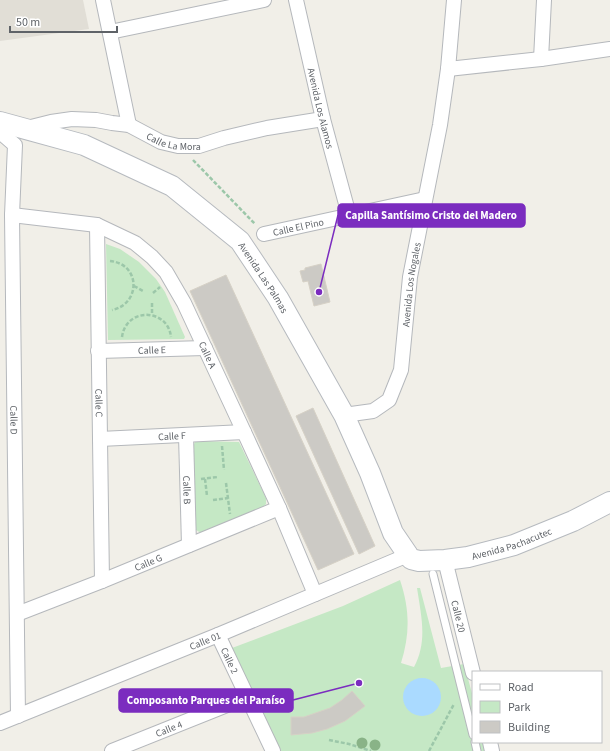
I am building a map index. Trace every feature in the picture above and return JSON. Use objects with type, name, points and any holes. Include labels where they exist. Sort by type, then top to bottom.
[{"type":"main road","name":"Avenida Las Palmas","points":[[0,122],[84,145],[172,186],[240,241],[278,298],[344,415],[370,473],[393,533],[408,555]]},
{"type":"main road","name":"Avenida Pachacutec","points":[[408,555],[415,560],[439,567],[468,556],[514,545],[573,521],[610,502]]},
{"type":"street","points":[[103,0],[129,125]]},
{"type":"street","points":[[110,32],[264,0]]},
{"type":"street","name":"Avenida Los Alamos","points":[[296,0],[323,119],[349,215]]},
{"type":"street","name":"Avenida Los Nogales","points":[[344,415],[373,411],[389,400],[401,370],[410,277],[440,125],[448,69],[454,0]]},
{"type":"street","points":[[541,59],[544,0]]},
{"type":"street","points":[[448,69],[541,59],[610,49]]},
{"type":"street","name":"Calle La Mora","points":[[26,129],[51,122],[72,119],[96,120],[129,125],[161,142],[178,146],[199,146],[224,138],[267,128],[323,119]]},
{"type":"street","name":"Calle D","points":[[0,132],[15,145],[12,215],[18,716]]},
{"type":"street","name":"Calle El Pino","points":[[264,234],[425,199]]},
{"type":"street","name":"Calle A","points":[[12,215],[96,225],[135,243],[152,257],[166,272],[184,303],[244,432],[279,508],[315,594]]},
{"type":"street","name":"Calle C","points":[[96,225],[102,581]]},
{"type":"street","name":"Calle E","points":[[98,351],[205,348]]},
{"type":"street","name":"Calle F","points":[[100,439],[244,432]]},
{"type":"street","name":"Calle B","points":[[186,435],[189,545]]},
{"type":"street","name":"Calle G","points":[[17,614],[102,581],[279,508]]},
{"type":"street","name":"Calle 01","points":[[0,723],[218,635],[408,555]]},
{"type":"street","name":"Calle 20","points":[[439,567],[472,671]]},
{"type":"street","name":"Calle 2","points":[[218,635],[273,751]]},
{"type":"street","name":"Calle 4","points":[[112,751],[247,697]]},
{"type":"lane","points":[[439,567],[472,731]]},
{"type":"path","points":[[178,146],[264,234]]},
{"type":"path","points":[[107,261],[124,266],[132,276],[134,286],[131,296],[127,302],[118,308],[108,310]]},
{"type":"path","points":[[153,293],[161,287],[158,283]]},
{"type":"path","points":[[134,286],[143,291]]},
{"type":"path","points":[[152,303],[152,315]]},
{"type":"path","points":[[122,339],[124,329],[130,320],[140,315],[152,315],[163,321],[169,329],[171,339],[176,339]]},
{"type":"path","points":[[222,442],[224,470]]},
{"type":"path","points":[[200,479],[218,477]]},
{"type":"path","points":[[205,479],[207,496]]},
{"type":"path","points":[[226,483],[231,519]]},
{"type":"path","points":[[214,500],[228,498]]},
{"type":"path","points":[[429,751],[454,704]]},
{"type":"path","points":[[329,740],[371,751]]},
{"type":"shaded area","points":[[0,0],[83,0],[89,29],[0,41]]},
{"type":"green space","points":[[106,244],[120,249],[139,262],[156,279],[165,292],[185,337],[184,339],[108,340]]},
{"type":"green space","points":[[195,442],[239,442],[266,498],[266,504],[263,507],[201,533],[196,530],[193,446]]},
{"type":"green space","points":[[400,580],[406,602],[408,622],[406,642],[401,663],[414,667],[421,647],[422,638],[422,618],[417,588],[420,588],[441,668],[464,664],[472,693],[472,743],[485,743],[487,751],[281,751],[232,648],[343,606]]},
{"type":"water","points":[[422,678],[432,681],[438,687],[441,697],[438,707],[432,713],[422,716],[412,713],[406,707],[403,697],[406,687],[412,681]]},
{"type":"building","points":[[321,264],[330,302],[314,306],[308,281],[303,282],[300,271],[305,270],[305,268]]},
{"type":"building","points":[[226,275],[354,554],[318,570],[190,291]]},
{"type":"building","points":[[313,408],[375,546],[359,554],[296,416]]},
{"type":"building","points":[[352,691],[365,706],[345,721],[327,729],[312,733],[291,735],[291,717],[304,717],[330,708]]},
{"type":"place","name":"Capilla Santísimo Cristo del Madero","points":[[319,292]]},
{"type":"place","name":"Composanto Parques del Paraíso","points":[[359,683]]}]
